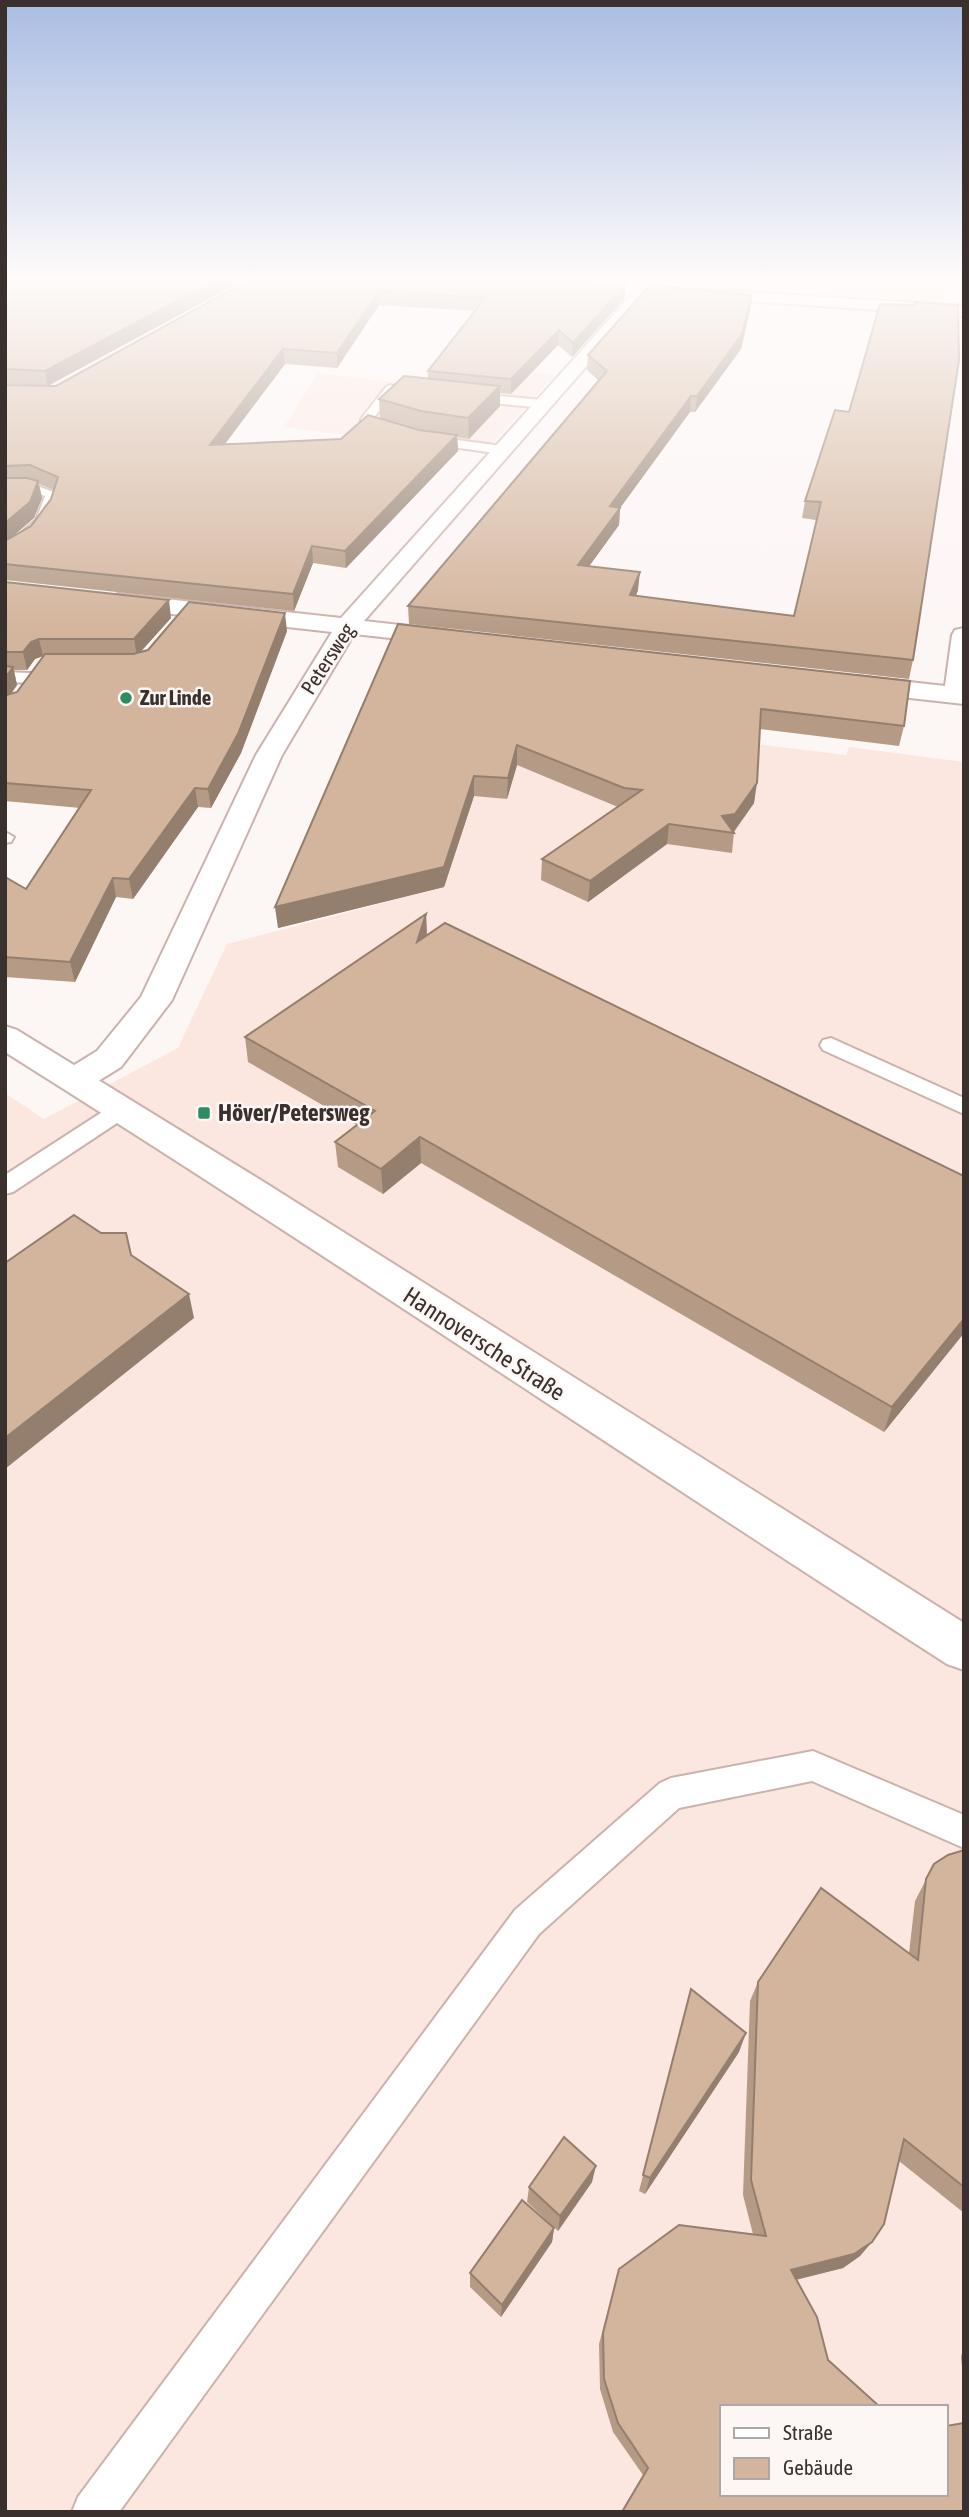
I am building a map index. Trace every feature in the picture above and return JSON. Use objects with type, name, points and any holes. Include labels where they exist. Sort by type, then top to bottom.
[{"type":"street","name":"Petersweg","points":[[75,1080],[109,1059],[156,1000],[269,755],[346,626],[548,399]]},
{"type":"street","points":[[98,599],[183,618],[346,626],[471,640]]},
{"type":"street","points":[[832,681],[960,696],[964,635]]},
{"type":"street","name":"Hannoversche Straße","points":[[5,1038],[75,1080],[806,1551],[964,1649]]},
{"type":"lane","points":[[382,399],[365,422],[403,434],[502,450]]},
{"type":"lane","points":[[496,399],[543,404]]},
{"type":"lane","points":[[5,488],[32,488],[52,494],[51,511],[41,525],[5,553]]},
{"type":"lane","points":[[19,696],[43,664]]},
{"type":"lane","points":[[5,677],[31,678]]},
{"type":"lane","points":[[831,1045],[964,1107]]},
{"type":"lane","points":[[5,1186],[121,1110]]},
{"type":"lane","points":[[93,2512],[527,1922],[671,1794],[813,1766],[964,1832]]},
{"type":"shaded area","points":[[301,399],[532,399],[483,453],[284,427]]},
{"type":"shaded area","points":[[465,709],[846,755],[849,747],[964,762],[964,2512],[5,2512],[5,1093],[44,1119],[178,1048],[227,944],[383,903]]},
{"type":"building","points":[[5,399],[245,399],[210,445],[341,439],[368,415],[419,430],[457,435],[345,551],[312,546],[293,594],[5,564],[5,541],[31,526],[51,499],[58,477],[30,465],[5,466]]},
{"type":"building","points":[[381,399],[487,399],[468,418],[421,411]]},
{"type":"building","points":[[583,399],[688,399],[610,506],[620,508],[578,565],[640,572],[630,595],[794,616],[821,502],[805,501],[835,410],[849,412],[853,399],[953,399],[913,660],[408,606]]},
{"type":"building","points":[[5,478],[38,481],[30,502],[5,523]]},
{"type":"building","points":[[5,582],[169,600],[134,639],[39,639],[31,642],[23,652],[5,652]]},
{"type":"building","points":[[189,602],[285,613],[238,734],[208,789],[195,788],[129,879],[113,878],[70,962],[5,957],[5,877],[26,889],[91,790],[5,783],[5,694],[17,692],[45,654],[133,654],[148,650]]},
{"type":"building","points":[[398,624],[910,681],[904,726],[761,709],[757,783],[735,814],[722,816],[734,833],[669,824],[590,881],[542,859],[642,790],[624,788],[517,745],[508,778],[474,776],[444,867],[275,907]]},
{"type":"building","points":[[5,666],[13,667],[5,678]]},
{"type":"building","points":[[426,914],[417,942],[445,923],[964,1176],[964,1319],[892,1407],[420,1137],[381,1169],[335,1142],[375,1111],[245,1037]]},
{"type":"building","points":[[74,1215],[101,1233],[126,1233],[131,1255],[189,1294],[5,1438],[5,1263]]},
{"type":"building","points":[[964,1850],[964,2187],[904,2139],[884,2224],[872,2242],[854,2254],[791,2270],[817,2317],[828,2360],[878,2405],[720,2405],[720,2496],[948,2496],[948,2426],[964,2423],[964,2512],[622,2512],[648,2468],[618,2423],[604,2379],[603,2333],[619,2269],[679,2225],[766,2236],[751,2180],[758,1982],[821,1888],[918,1960],[926,1879],[934,1864],[948,1855]]},
{"type":"building","points":[[691,1989],[746,2033],[650,2178],[643,2175]]},
{"type":"building","points":[[564,2137],[596,2166],[560,2216],[529,2187]]},
{"type":"building","points":[[522,2200],[554,2228],[502,2305],[470,2273]]},
{"type":"place","name":"Zur Linde","points":[[126,698]]},
{"type":"place","name":"Höver/Petersweg","points":[[204,1113]]}]
